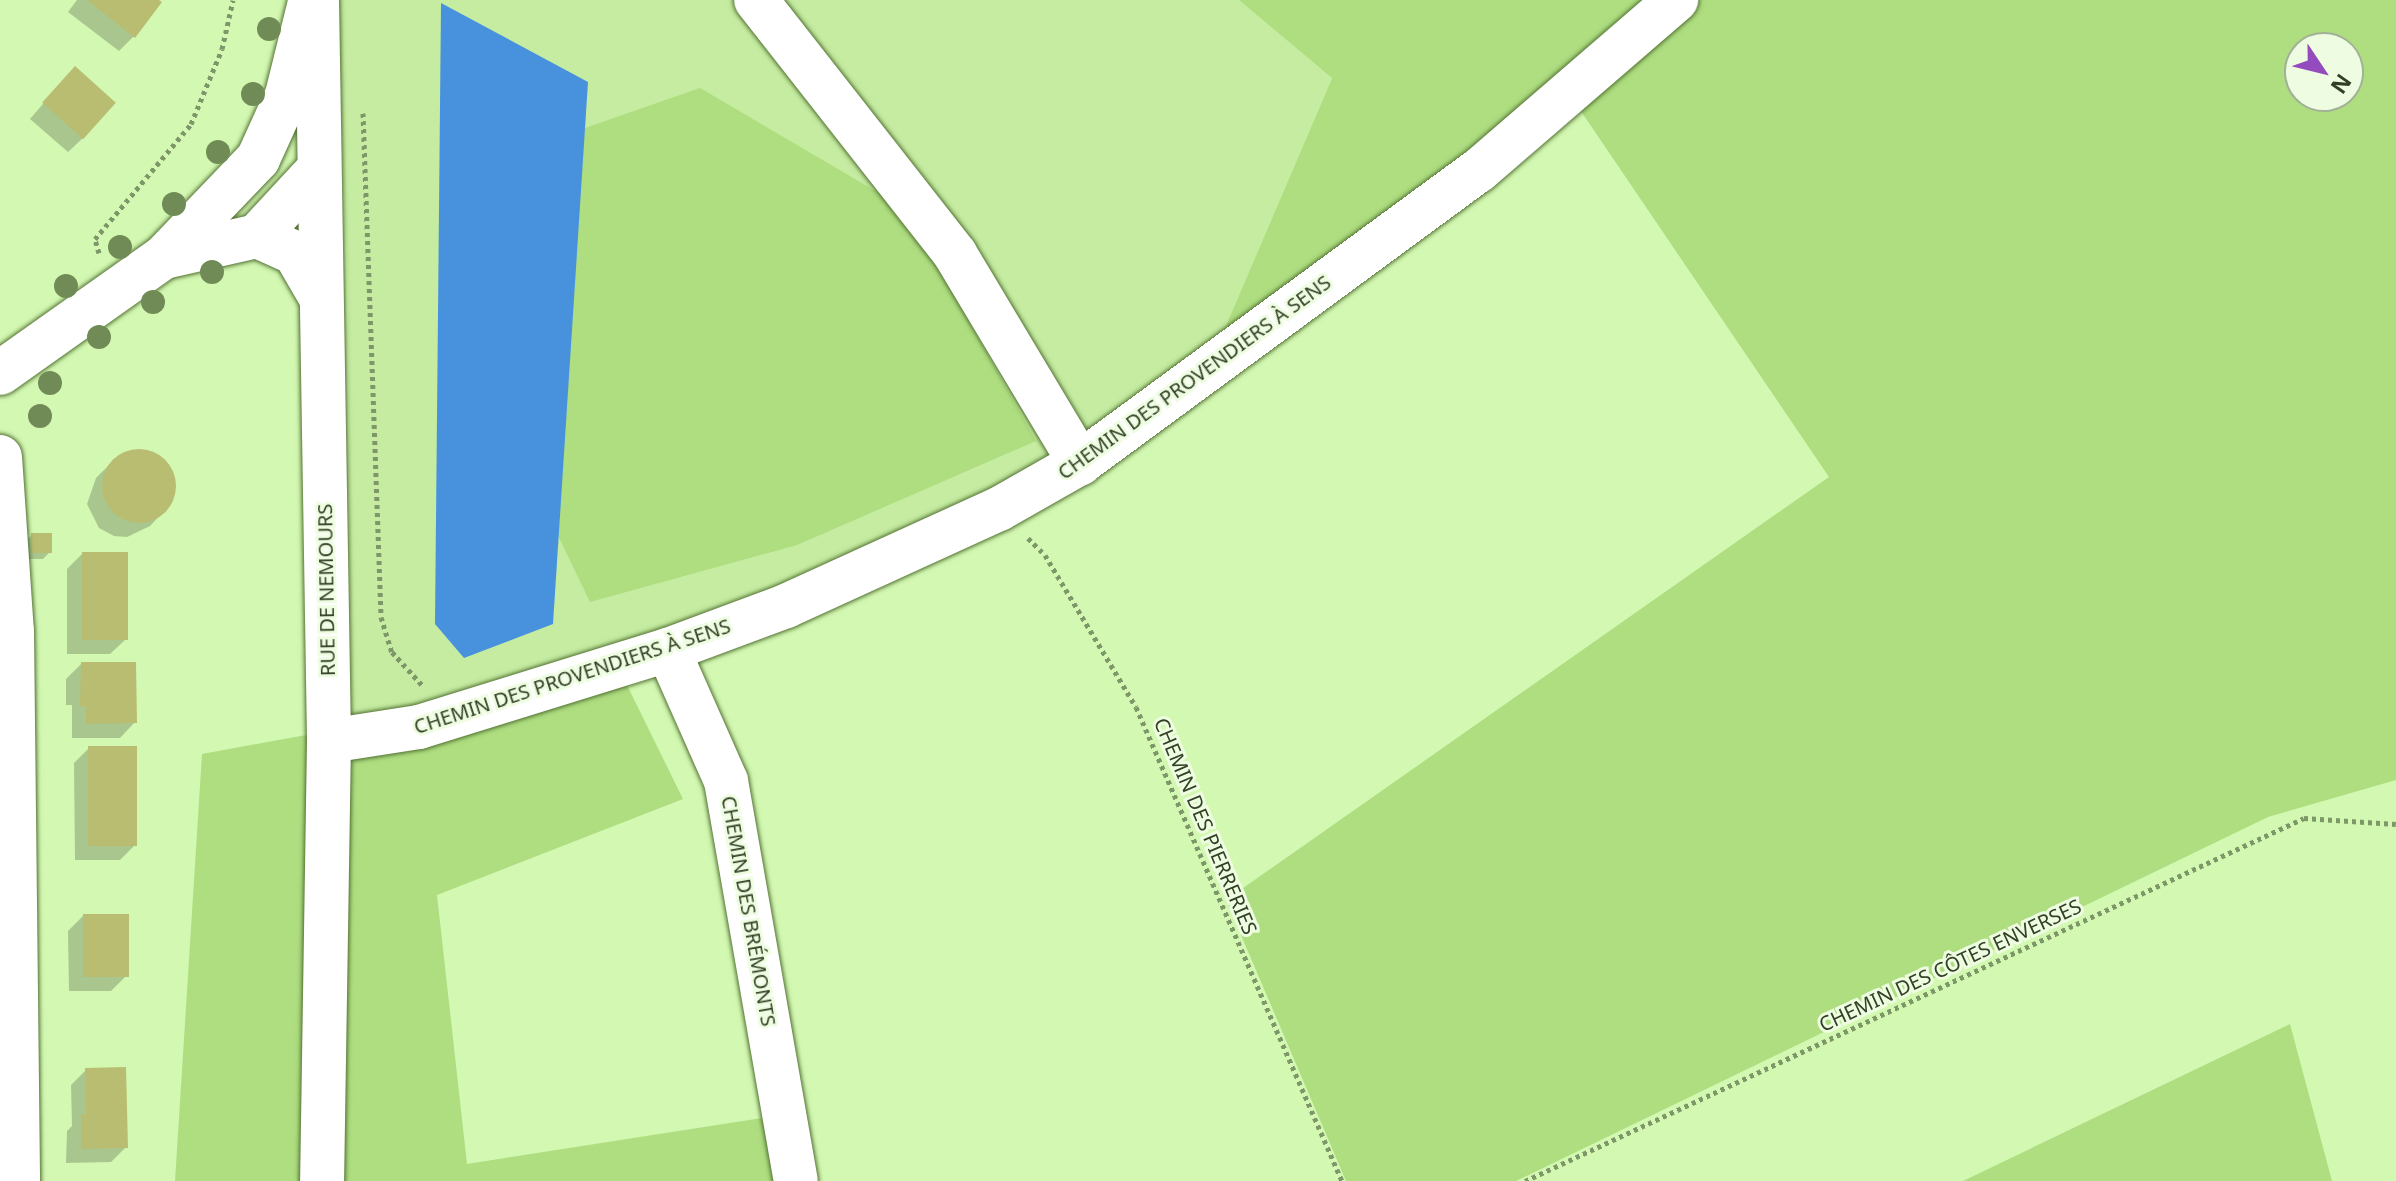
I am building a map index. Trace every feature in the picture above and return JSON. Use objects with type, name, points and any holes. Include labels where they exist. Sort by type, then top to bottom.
[{"type":"street","points":[[0,373],[164,257],[258,159],[287,95],[314,0]]},
{"type":"street","name":"RUE DE NEMOURS","points":[[314,0],[329,741],[322,1181]]},
{"type":"street","points":[[756,0],[955,254],[1080,463]]},
{"type":"street","name":"CHEMIN DES PROVENDIERS À SENS","points":[[329,741],[419,727],[668,650],[786,606],[999,509],[1080,463],[1478,171],[1676,0]]},
{"type":"street","points":[[258,159],[319,169]]},
{"type":"street","points":[[164,257],[257,236],[319,169]]},
{"type":"street","points":[[257,236],[295,253],[320,296]]},
{"type":"street","points":[[0,457],[12,631],[7,973],[18,1181]]},
{"type":"street","name":"CHEMIN DES BRÉMONTS","points":[[668,650],[726,781],[796,1181]]},
{"type":"path","points":[[101,263],[95,239],[191,124],[222,49],[233,0]]},
{"type":"path","points":[[363,111],[381,617],[392,652],[424,687]]},
{"type":"path","name":"CHEMIN DES PIERRERIES","points":[[999,509],[1045,555],[1136,707],[1342,1181]]},
{"type":"path","name":"CHEMIN DES CÔTES ENVERSES","points":[[1525,1181],[2304,818],[2396,824]]},
{"type":"shaded area","points":[[337,0],[1239,0],[1332,77],[1210,363],[958,536],[351,727],[348,283]]},
{"type":"shaded area","points":[[1239,0],[2396,0],[2396,780],[2268,817],[1516,1181],[1346,1181],[1226,900],[1829,477],[1572,98],[1210,363],[1332,78]]},
{"type":"shaded area","points":[[700,88],[906,209],[1036,441],[797,545],[590,602],[526,469],[539,144]]},
{"type":"shaded area","points":[[623,677],[683,799],[437,895],[467,1164],[762,1118],[781,1181],[175,1181],[202,754]]},
{"type":"shaded area","points":[[2290,1024],[2332,1181],[1963,1181]]},
{"type":"water","points":[[441,3],[588,82],[553,624],[464,658],[435,624]]},
{"type":"building","points":[[87,0],[159,0],[162,2],[135,38]]},
{"type":"building","points":[[75,66],[116,103],[83,139],[42,102]]},
{"type":"building","points":[[132,449],[146,449],[160,455],[170,465],[176,486],[170,507],[160,517],[146,523],[132,523],[118,517],[108,507],[102,493],[102,479],[108,465],[118,455]]},
{"type":"building","points":[[31,533],[52,533],[52,553],[31,553]]},
{"type":"building","points":[[82,552],[128,552],[128,640],[82,640]]},
{"type":"building","points":[[81,662],[136,662],[137,723],[86,724],[86,706],[80,706]]},
{"type":"building","points":[[88,746],[137,746],[137,846],[88,846]]},
{"type":"building","points":[[83,914],[129,914],[129,977],[83,977]]},
{"type":"building","points":[[126,1067],[128,1148],[81,1149],[81,1114],[86,1114],[85,1068]]}]
